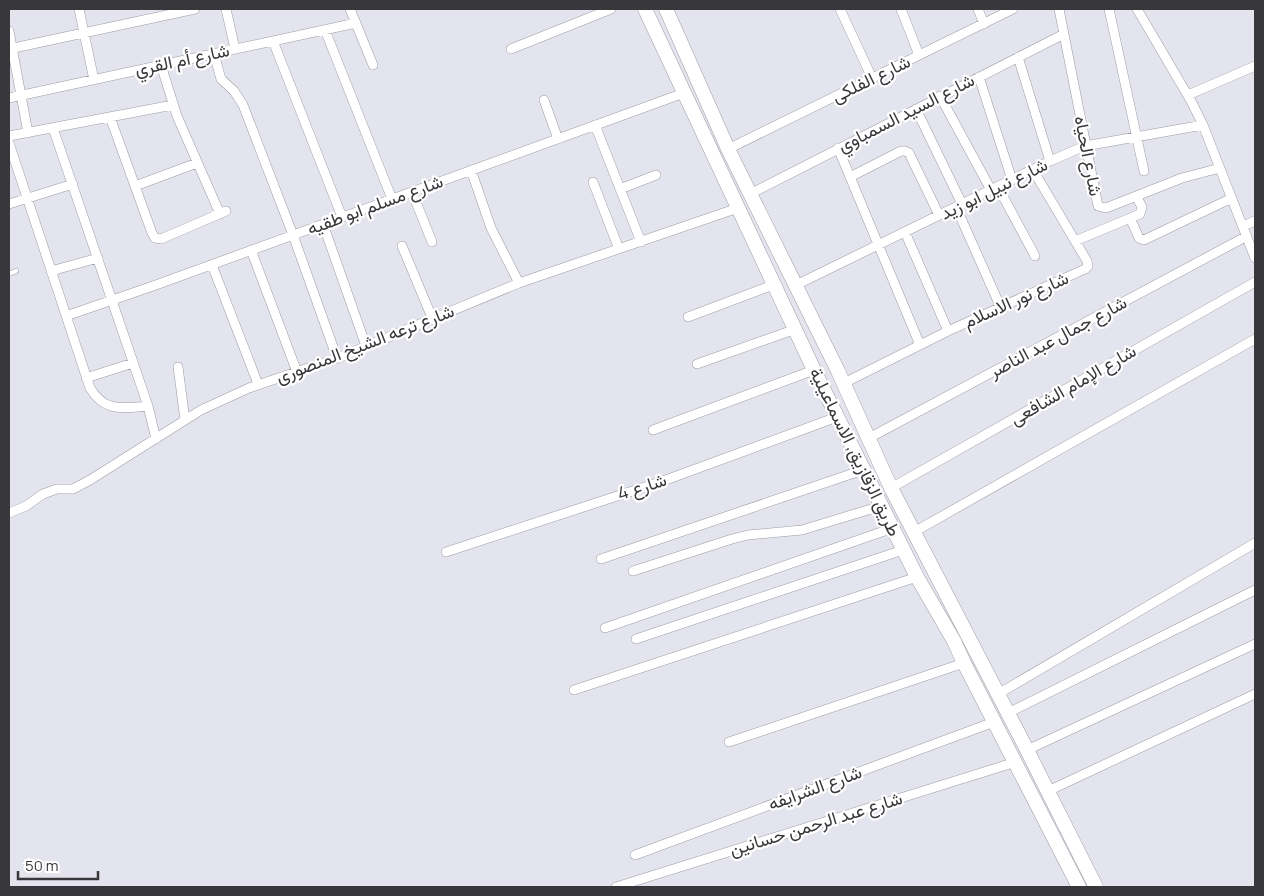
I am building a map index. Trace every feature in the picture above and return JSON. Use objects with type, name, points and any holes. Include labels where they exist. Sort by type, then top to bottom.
[{"type":"highway","name":"طريق الزقازيق, الاسماعيلية","points":[[645,9],[773,285],[863,470],[917,577],[954,641],[1079,887]]},
{"type":"highway","name":"طريق الزقازيق, الاسماعيلية","points":[[666,9],[728,149],[846,386],[891,488],[1096,887]]},
{"type":"highway","points":[[828,398],[846,386]]},
{"type":"highway","points":[[845,432],[867,432]]},
{"type":"street","points":[[79,9],[94,80]]},
{"type":"street","points":[[11,48],[195,9]]},
{"type":"street","points":[[226,9],[235,49]]},
{"type":"street","points":[[350,9],[373,65]]},
{"type":"street","points":[[511,49],[611,9]]},
{"type":"street","points":[[840,9],[872,78]]},
{"type":"street","points":[[901,9],[919,55]]},
{"type":"street","points":[[978,9],[984,24]]},
{"type":"street","name":"شارع الفلكى","points":[[728,149],[1013,9]]},
{"type":"street","name":"شارع الحياه","points":[[1059,9],[1098,206],[1106,208],[1182,178],[1220,168]]},
{"type":"street","points":[[1108,9],[1144,171]]},
{"type":"street","points":[[1137,9],[1188,95],[1203,126],[1255,254]]},
{"type":"street","name":"شارع أم القري","points":[[9,98],[356,23]]},
{"type":"street","points":[[326,30],[392,199]]},
{"type":"street","points":[[9,32],[28,132]]},
{"type":"street","name":"شارع السيد السمباوي","points":[[750,194],[1064,34]]},
{"type":"street","points":[[273,41],[342,217]]},
{"type":"street","points":[[214,54],[221,79],[238,96],[243,105],[293,235],[337,358]]},
{"type":"street","points":[[1018,57],[1050,161]]},
{"type":"street","points":[[110,117],[152,233],[156,238],[161,239],[223,213],[173,105],[161,65]]},
{"type":"street","points":[[1188,95],[1255,66]]},
{"type":"street","points":[[979,77],[1012,180]]},
{"type":"street","name":"شارع مسلم ابو طقيه","points":[[66,316],[212,265],[684,92]]},
{"type":"street","points":[[940,96],[1035,256]]},
{"type":"street","points":[[544,100],[558,139]]},
{"type":"street","points":[[9,136],[173,105]]},
{"type":"street","points":[[916,109],[1001,308]]},
{"type":"street","points":[[595,125],[641,242]]},
{"type":"street","name":"شارع نبيل ابو زيد","points":[[796,285],[1050,161],[1085,146],[1203,126]]},
{"type":"street","points":[[54,128],[148,406],[156,439]]},
{"type":"street","points":[[9,142],[90,388],[102,403],[111,407],[148,406]]},
{"type":"street","points":[[838,148],[920,345]]},
{"type":"street","points":[[850,177],[901,151],[906,151],[939,215]]},
{"type":"street","points":[[135,186],[198,162]]},
{"type":"street","points":[[471,170],[491,228],[519,284]]},
{"type":"street","name":"شارع نور الاسلام","points":[[846,386],[948,331],[1085,270],[1088,266],[1087,261],[1032,170]]},
{"type":"street","points":[[620,189],[656,175]]},
{"type":"street","points":[[593,182],[619,249]]},
{"type":"street","points":[[9,204],[73,184]]},
{"type":"street","points":[[412,192],[432,242]]},
{"type":"street","points":[[1075,241],[1140,214],[1142,210],[1136,196]]},
{"type":"street","points":[[1130,218],[1139,238],[1144,240],[1232,198]]},
{"type":"street","name":"شارع ترعه الشيخ المنصورى","points":[[9,513],[26,506],[43,494],[57,489],[73,489],[185,420],[258,384],[337,358],[519,284],[738,208]]},
{"type":"street","points":[[1243,226],[1255,221]]},
{"type":"street","points":[[323,224],[366,346]]},
{"type":"street","points":[[905,232],[948,331]]},
{"type":"street","name":"شارع جمال عبد الناصر","points":[[867,432],[1247,236]]},
{"type":"street","points":[[402,246],[433,320]]},
{"type":"street","points":[[251,250],[297,372]]},
{"type":"street","points":[[51,271],[98,258]]},
{"type":"street","points":[[212,265],[258,384]]},
{"type":"street","name":"شارع الإمام الشافعى","points":[[891,488],[1255,282]]},
{"type":"street","points":[[688,318],[773,285]]},
{"type":"street","points":[[697,364],[796,329]]},
{"type":"street","points":[[914,532],[1255,339]]},
{"type":"street","points":[[86,378],[133,363]]},
{"type":"street","points":[[178,367],[185,420]]},
{"type":"street","points":[[653,430],[814,370]]},
{"type":"street","name":"شارع 4","points":[[446,552],[662,481],[837,417]]},
{"type":"street","points":[[601,559],[863,470]]},
{"type":"street","points":[[633,571],[732,539],[748,535],[802,530],[881,506]]},
{"type":"street","points":[[605,628],[893,528]]},
{"type":"street","points":[[998,694],[1255,543]]},
{"type":"street","points":[[636,639],[903,550]]},
{"type":"street","points":[[574,690],[917,577]]},
{"type":"street","points":[[1008,713],[1255,590]]},
{"type":"street","points":[[1027,750],[1255,644]]},
{"type":"street","points":[[729,742],[964,663]]},
{"type":"street","points":[[1048,791],[1255,694]]},
{"type":"street","name":"شارع الشرايفه","points":[[635,855],[994,722]]},
{"type":"street","name":"شارع عبد الرحمن حسانين","points":[[616,887],[1016,762]]},
{"type":"lane","points":[[9,274],[16,271]]}]
